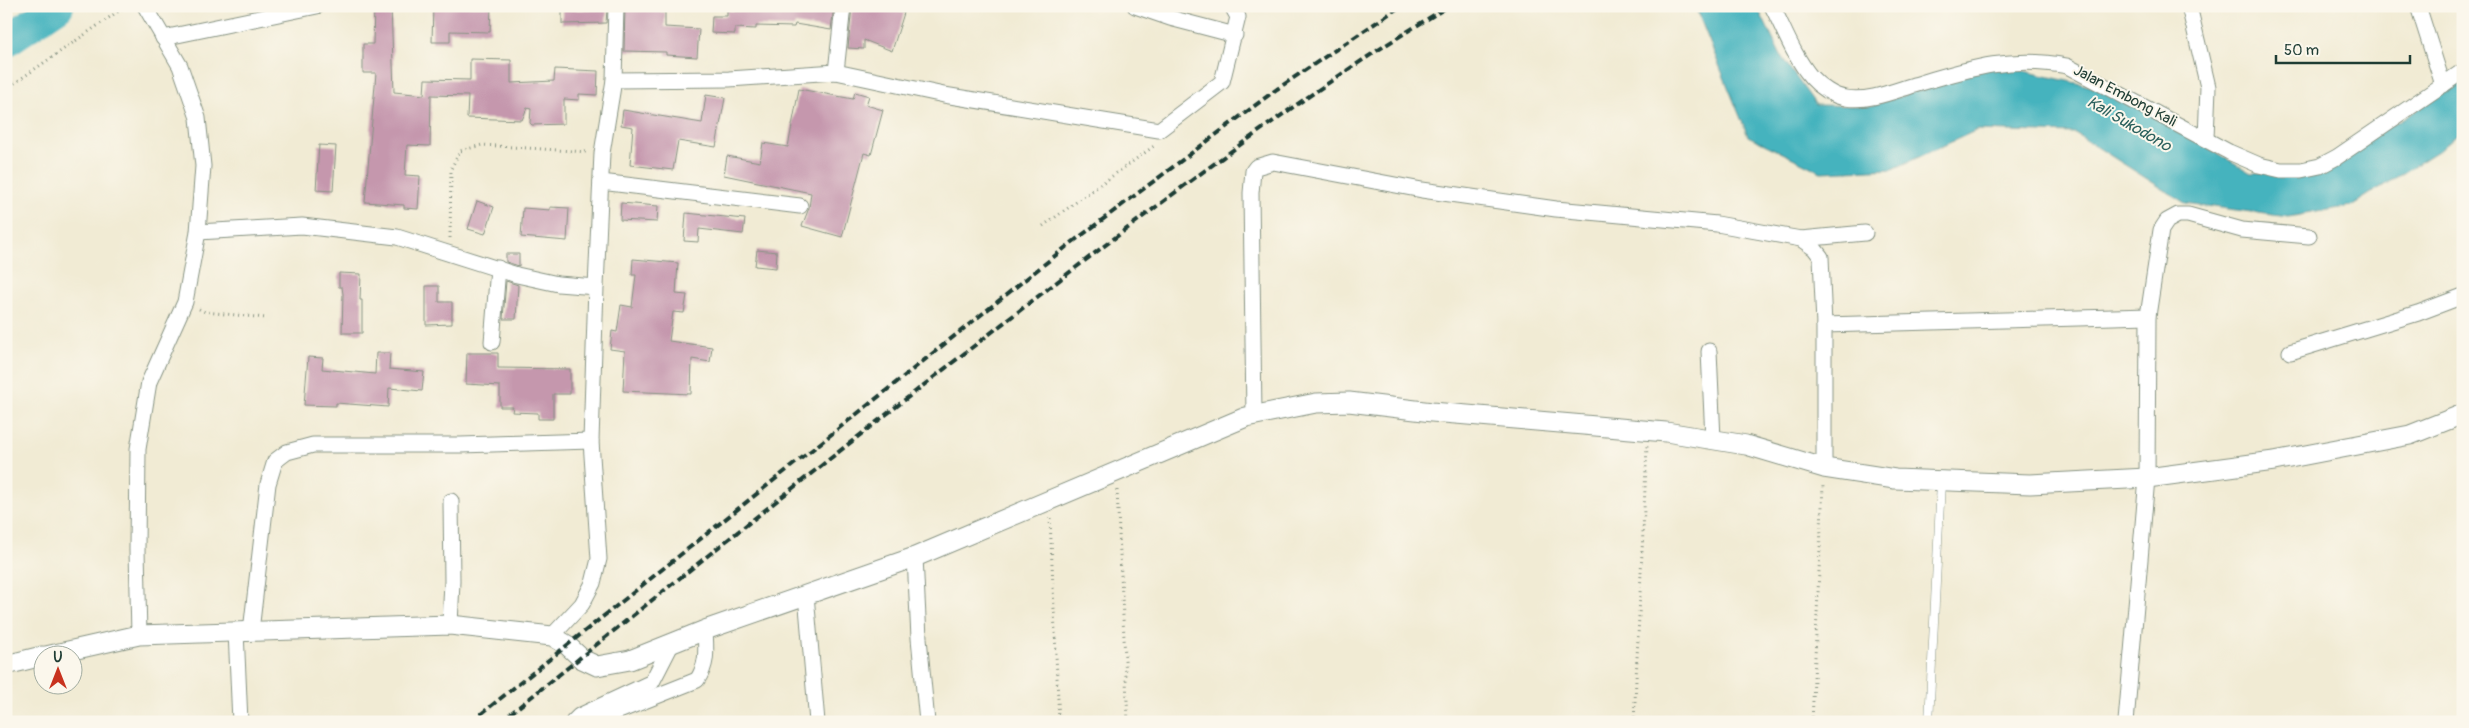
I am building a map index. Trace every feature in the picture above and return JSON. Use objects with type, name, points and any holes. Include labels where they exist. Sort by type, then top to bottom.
[{"type":"street","points":[[139,635],[137,550],[138,449],[149,382],[185,302],[198,232],[203,166],[198,118],[180,66],[145,6]]},
{"type":"street","points":[[162,38],[317,6]]},
{"type":"street","points":[[552,636],[582,604],[593,583],[599,558],[591,441],[602,153],[614,80],[616,6]]},
{"type":"street","points":[[836,72],[843,6]]},
{"type":"street","points":[[1135,6],[1170,18],[1235,35]]},
{"type":"street","points":[[614,80],[729,79],[836,72],[944,95],[1159,130],[1222,82],[1235,35],[1238,17],[1234,10],[1235,6]]},
{"type":"street","name":"Jalan Embong Kali","points":[[1772,6],[1811,77],[1834,94],[1846,98],[1864,98],[1993,64],[2041,61],[2074,69],[2229,152],[2259,165],[2281,170],[2301,170],[2320,166],[2337,157],[2463,71]]},
{"type":"street","points":[[2189,6],[2208,87],[2206,138]]},
{"type":"street","points":[[2418,6],[2443,85]]},
{"type":"street","points":[[1254,415],[1251,193],[1253,171],[1256,167],[1273,162],[1480,198],[1556,209],[1717,224],[1801,239],[1865,233]]},
{"type":"street","points":[[601,182],[800,206]]},
{"type":"street","points":[[2126,722],[2147,478],[2148,316],[2161,230],[2167,221],[2178,215],[2188,215],[2242,230],[2309,236]]},
{"type":"street","points":[[198,232],[302,226],[397,237],[450,252],[517,275],[558,284],[596,287]]},
{"type":"street","points":[[1801,239],[1814,248],[1821,258],[1824,325],[1824,468]]},
{"type":"street","points":[[492,342],[498,268]]},
{"type":"street","points":[[2290,352],[2418,313],[2463,296]]},
{"type":"street","points":[[1824,325],[2148,316]]},
{"type":"street","points":[[1709,351],[1713,439]]},
{"type":"street","points":[[82,648],[139,635],[450,625],[552,636],[567,645],[582,659],[598,666],[630,660],[705,630],[915,557],[1254,415],[1316,403],[1349,402],[1713,439],[1746,445],[1824,468],[1895,479],[2030,484],[2147,478],[2274,461],[2410,435],[2463,414]]},
{"type":"street","points":[[240,722],[244,631],[268,484],[275,461],[287,452],[313,444],[461,444],[591,441]]},
{"type":"street","points":[[450,625],[452,582],[451,501]]},
{"type":"street","points":[[915,557],[919,638],[927,722]]},
{"type":"street","points":[[806,595],[817,722]]},
{"type":"street","points":[[591,722],[697,680],[704,670],[707,659],[705,630]]},
{"type":"street","points":[[652,682],[672,643]]},
{"type":"street","points":[[6,664],[32,658]]},
{"type":"street","points":[[573,722],[579,716],[652,682],[697,680]]},
{"type":"lane","points":[[1929,722],[1941,482]]},
{"type":"path","points":[[6,89],[126,6]]},
{"type":"path","points":[[1043,226],[1161,141],[1159,130]]},
{"type":"path","points":[[450,252],[451,169],[460,151],[482,145],[602,153]]},
{"type":"path","points":[[185,302],[205,312],[266,318]]},
{"type":"path","points":[[1634,722],[1647,431]]},
{"type":"path","points":[[1812,722],[1824,468]]},
{"type":"path","points":[[1116,472],[1128,722]]},
{"type":"path","points":[[1049,500],[1059,722]]},
{"type":"water","points":[[1695,6],[1757,6],[1781,56],[1816,105],[1870,106],[1997,65],[2116,92],[2251,173],[2319,170],[2463,81],[2463,129],[2438,151],[2351,206],[2288,217],[2185,203],[2075,133],[1977,130],[1893,169],[1821,172],[1748,136]]},
{"type":"building","points":[[374,6],[391,6],[394,92],[424,95],[425,79],[470,80],[470,59],[511,60],[511,83],[554,81],[555,69],[598,71],[597,95],[579,94],[579,100],[564,99],[564,124],[532,125],[530,123],[531,109],[527,108],[522,120],[467,118],[468,96],[431,95],[430,146],[407,145],[405,175],[420,176],[418,209],[404,208],[404,205],[365,202],[376,73],[363,73],[363,44],[373,44]]},
{"type":"building","points":[[433,6],[491,6],[490,32],[450,31],[450,42],[432,42]]},
{"type":"building","points":[[625,6],[662,6],[661,12],[665,12],[665,27],[699,29],[697,57],[666,55],[666,52],[624,51]]},
{"type":"building","points":[[740,6],[834,6],[831,30],[795,24],[794,27],[756,26],[756,29],[735,28],[735,34],[711,33],[712,16],[727,16],[727,10],[740,11]]},
{"type":"building","points":[[852,6],[885,6],[904,13],[892,51],[864,40],[864,49],[848,48]]},
{"type":"building","points":[[607,9],[606,23],[562,24],[562,10]]},
{"type":"building","points":[[799,89],[853,99],[855,92],[869,96],[866,105],[883,110],[871,155],[864,153],[842,237],[802,226],[809,208],[811,193],[724,175],[727,156],[760,162],[763,143],[788,147]]},
{"type":"building","points":[[706,95],[725,98],[716,147],[678,141],[673,170],[630,165],[633,127],[621,125],[623,110],[702,123]]},
{"type":"building","points":[[319,145],[336,146],[333,191],[316,190]]},
{"type":"building","points":[[477,201],[494,207],[485,234],[468,229]]},
{"type":"building","points":[[621,203],[658,206],[657,222],[620,220]]},
{"type":"building","points":[[550,207],[569,208],[567,241],[521,237],[523,208],[550,210]]},
{"type":"building","points":[[686,213],[745,219],[743,234],[699,229],[698,242],[684,241]]},
{"type":"building","points":[[757,250],[777,252],[776,268],[755,266]]},
{"type":"building","points":[[506,254],[519,254],[519,266],[506,262]]},
{"type":"building","points":[[633,259],[678,263],[676,294],[687,295],[684,313],[673,312],[669,341],[712,347],[710,362],[692,359],[691,394],[623,391],[625,351],[610,349],[612,331],[617,332],[621,305],[632,307],[636,275],[632,275]]},
{"type":"building","points":[[339,273],[361,274],[362,333],[342,333],[343,294],[342,287],[339,287]]},
{"type":"building","points":[[506,281],[518,285],[516,319],[503,319]]},
{"type":"building","points":[[426,286],[439,286],[439,302],[452,302],[452,324],[426,325]]},
{"type":"building","points":[[376,353],[390,353],[389,369],[424,372],[422,391],[389,388],[388,407],[336,403],[336,406],[304,405],[308,357],[323,358],[322,369],[375,374]]},
{"type":"building","points":[[467,353],[498,353],[498,368],[570,369],[570,394],[553,394],[553,419],[538,419],[538,413],[512,412],[513,407],[500,407],[500,386],[466,384]]},
{"type":"waterway","name":"Kali Sukodono","points":[[6,41],[58,6]]},
{"type":"railway","points":[[471,722],[1066,247],[1277,89],[1401,6]]},
{"type":"railway","points":[[500,722],[842,449],[1147,214],[1295,106],[1449,6]]}]
